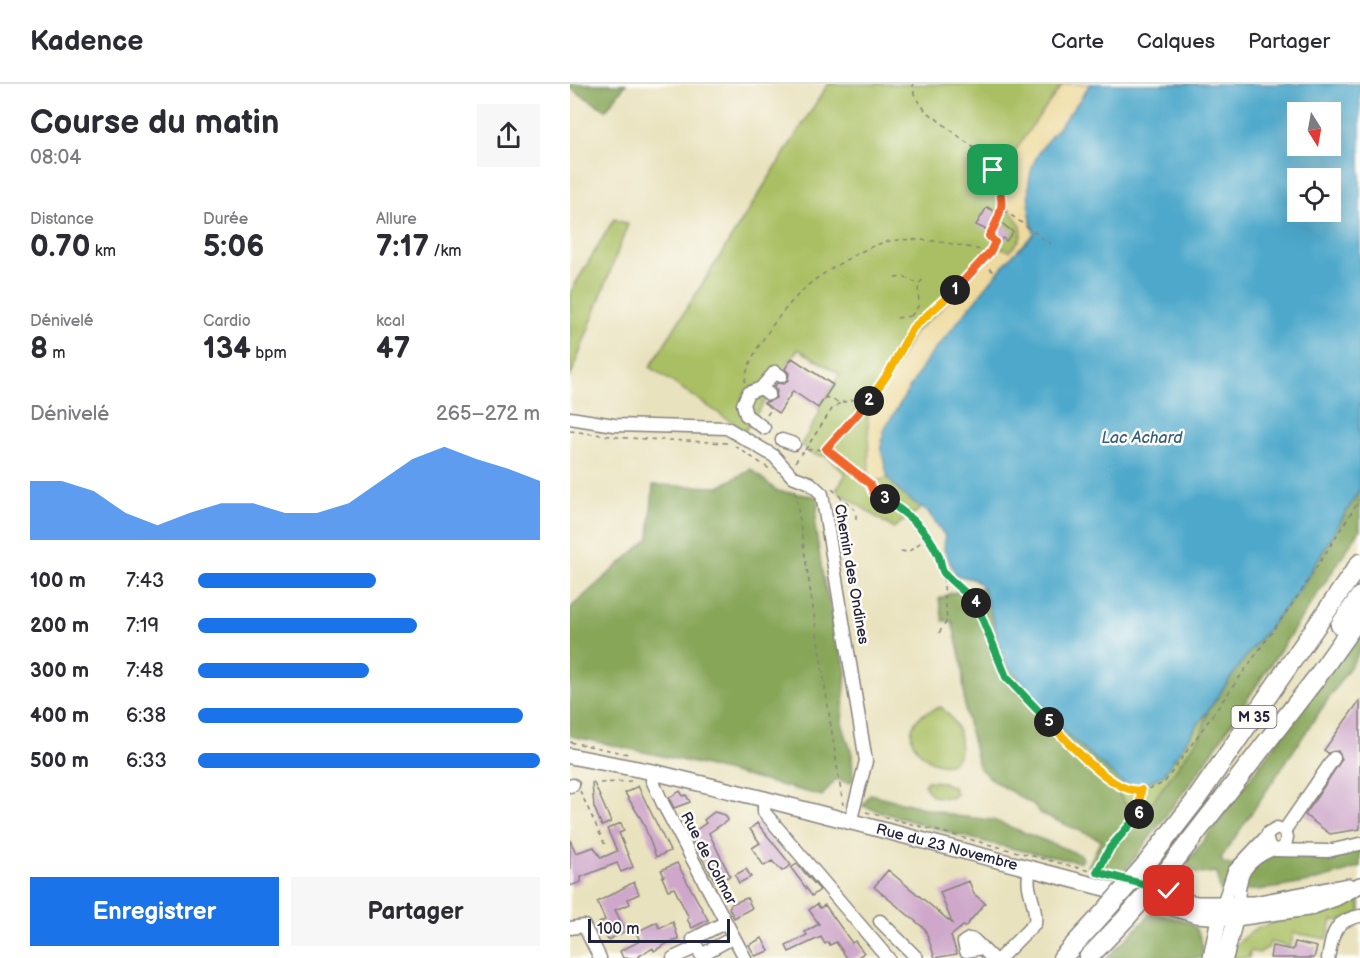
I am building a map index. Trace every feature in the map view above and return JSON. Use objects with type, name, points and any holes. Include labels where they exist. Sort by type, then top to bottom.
[{"type":"highway","name":"M 35","points":[[1062,958],[1147,862],[1201,792],[1360,563]]},
{"type":"highway","name":"M 35","points":[[1088,958],[1166,872],[1258,750],[1292,695],[1360,596]]},
{"type":"highway","points":[[1258,750],[1317,677],[1360,616]]},
{"type":"main road","name":"Rue du 23 Novembre","points":[[570,756],[852,816],[1181,911],[1308,908],[1336,898],[1359,885]]},
{"type":"main road","name":"Rue du 23 Novembre","points":[[570,763],[601,763]]},
{"type":"main road","points":[[1211,958],[1228,910]]},
{"type":"main road","points":[[1225,958],[1228,910]]},
{"type":"street","points":[[764,428],[746,415],[744,398],[748,393],[765,391],[775,372],[781,376]]},
{"type":"street","name":"Chemin des Ondines","points":[[570,418],[614,425],[727,428],[774,456],[792,476],[810,483],[822,495],[866,761],[852,816]]},
{"type":"street","points":[[1228,910],[1242,872],[1257,857],[1285,846],[1287,831],[1334,758]]},
{"type":"street","name":"Rue de Colmar","points":[[653,772],[652,780],[663,804],[745,958]]},
{"type":"street","points":[[764,799],[764,812],[888,958]]},
{"type":"street","points":[[1228,910],[1234,871],[1273,829],[1287,831],[1296,845],[1317,846],[1360,839]]},
{"type":"street","points":[[1266,837],[1267,844],[1276,849],[1328,851],[1360,844]]},
{"type":"street","points":[[1000,958],[1035,923],[1036,917],[1027,886],[1030,869]]},
{"type":"street","points":[[1328,958],[1333,936],[1340,924],[1346,919],[1360,916]]},
{"type":"street","points":[[880,921],[917,958]]},
{"type":"street","points":[[726,922],[693,939],[701,955],[734,937]]},
{"type":"street","points":[[570,928],[584,926],[600,958]]},
{"type":"street","points":[[673,958],[697,947]]},
{"type":"street","points":[[982,948],[992,958]]},
{"type":"path","points":[[913,84],[914,94],[925,110],[979,152],[993,170],[1002,195],[1003,210],[989,236],[995,242],[990,252]]},
{"type":"path","points":[[1003,210],[1052,245]]},
{"type":"path","points":[[994,212],[1000,216]]},
{"type":"path","points":[[985,228],[991,233]]},
{"type":"path","points":[[826,449],[861,412],[917,324],[943,302],[1003,238]]},
{"type":"path","points":[[744,398],[745,377],[754,351],[812,282],[842,264],[886,242],[906,239],[954,244],[990,252]]},
{"type":"path","points":[[982,261],[998,276]]},
{"type":"path","points":[[895,278],[905,276],[918,285]]},
{"type":"path","points":[[897,318],[911,316],[919,305],[918,285],[925,277]]},
{"type":"path","points":[[911,316],[917,324]]},
{"type":"path","points":[[793,445],[840,403],[873,395]]},
{"type":"path","points":[[825,397],[840,403]]},
{"type":"path","points":[[768,414],[772,408]]},
{"type":"path","points":[[570,431],[626,438],[729,442],[775,473]]},
{"type":"path","points":[[793,445],[826,449],[870,484],[873,492],[911,516],[929,536],[939,555],[943,573],[947,621],[939,633]]},
{"type":"path","points":[[793,445],[795,461]]},
{"type":"path","points":[[830,452],[832,462]]},
{"type":"path","points":[[792,476],[843,806],[852,816],[1108,875]]},
{"type":"path","points":[[943,573],[963,588],[976,604],[1006,677],[1023,696],[1077,752],[1126,789],[1141,790],[1164,783],[1302,590],[1360,499]]},
{"type":"path","points":[[901,552],[908,552],[929,536]]},
{"type":"path","points":[[600,783],[634,781]]},
{"type":"path","points":[[572,785],[580,791],[605,845]]},
{"type":"path","points":[[1097,872],[1110,848],[1139,815],[1141,790]]},
{"type":"green space","points":[[570,84],[626,84],[606,110],[570,88]]},
{"type":"green space","points":[[828,84],[1063,84],[1018,147],[1002,183],[1006,205],[1021,226],[1022,233],[1019,241],[1010,251],[990,252],[939,311],[916,330],[898,365],[875,481],[888,478],[902,494],[922,508],[893,528],[836,490],[846,474],[826,456],[815,455],[801,445],[820,412],[818,408],[840,374],[798,349],[777,381],[784,386],[775,386],[745,431],[650,367]]},
{"type":"green space","points":[[614,219],[628,224],[570,378],[570,293]]},
{"type":"green space","points":[[751,469],[777,491],[819,497],[815,526],[823,577],[846,671],[842,723],[852,754],[853,780],[849,783],[836,779],[822,796],[694,763],[570,736],[570,608],[649,538],[653,485],[719,487]]},
{"type":"green space","points":[[1360,489],[1360,530],[1205,763],[1122,875],[1088,866],[1101,840],[1041,814],[1032,804],[995,782],[979,768],[965,711],[962,665],[952,621],[943,621],[939,599],[951,593],[983,587],[1006,663],[1067,734],[1123,783],[1118,793],[1127,806],[1143,815],[1201,735],[1208,711],[1245,657],[1300,589]]},
{"type":"green space","points":[[1360,631],[1360,652],[1221,858],[1223,863],[1248,870],[1271,853],[1360,849],[1360,867],[1326,878],[1291,885],[1255,890],[1220,891],[1217,872],[1197,874],[1186,864]]},
{"type":"green space","points":[[941,707],[955,724],[960,741],[955,760],[945,764],[932,761],[921,753],[913,742],[912,729],[920,717]]},
{"type":"green space","points":[[1208,711],[1201,735],[1143,815],[1127,806],[1118,793],[1123,783],[1140,786],[1163,775]]},
{"type":"green space","points":[[927,781],[943,782],[953,787],[956,794],[951,798],[932,796],[924,785]]},
{"type":"green space","points":[[870,794],[956,816],[993,820],[1081,855],[1083,859],[1080,862],[1025,851],[916,823],[863,806]]},
{"type":"green space","points":[[1360,896],[1360,913],[1338,921],[1332,920],[1327,939],[1294,933],[1290,947],[1270,942],[1269,947],[1259,953],[1250,951],[1249,958],[1230,958],[1236,947],[1253,931]]},
{"type":"green space","points":[[1152,913],[1183,920],[1195,928],[1202,945],[1204,958],[1107,958]]},
{"type":"sand","points":[[1063,84],[1090,84],[1029,182],[1031,222],[1034,234],[1008,260],[926,361],[884,430],[881,449],[888,478],[875,481],[869,477],[868,414],[916,331],[939,311],[990,252],[999,247],[1010,251],[1019,241],[1022,233],[1020,226],[1003,195],[1002,183],[1005,172],[1018,146]]},
{"type":"water","name":"Lac Achard","points":[[1090,84],[1360,84],[1360,489],[1300,589],[1245,657],[1163,775],[1140,786],[1123,783],[1067,734],[1006,663],[983,587],[973,579],[956,575],[944,550],[945,536],[929,513],[902,494],[888,478],[881,449],[884,430],[926,361],[1008,260],[1034,234],[1029,205],[1029,183],[1033,165],[1051,136]]},
{"type":"building","points":[[987,207],[994,211],[995,218],[1013,232],[1006,241],[1003,238],[999,241],[991,235],[993,233],[976,225]]},
{"type":"building","points":[[792,358],[833,385],[818,408],[793,391],[779,413],[764,403],[776,398],[777,391],[774,387],[777,383],[784,384],[788,380],[789,373],[785,369]]},
{"type":"building","points":[[1360,700],[1360,829],[1330,834],[1305,815],[1342,759],[1338,751],[1328,753],[1324,750]]},
{"type":"building","points":[[592,783],[611,822],[602,826],[594,807]]},
{"type":"building","points":[[638,786],[670,851],[656,857],[643,822],[625,793]]},
{"type":"building","points":[[680,791],[690,802],[674,808],[669,798]]},
{"type":"building","points":[[714,812],[725,815],[728,820],[709,833],[730,876],[716,883],[689,835],[706,823],[704,820]]},
{"type":"building","points":[[621,823],[624,831],[619,833],[633,867],[621,872],[617,863],[581,877],[581,882],[570,886],[570,840],[576,853],[594,847],[601,858],[617,851],[607,829]]},
{"type":"building","points":[[757,823],[791,865],[782,871],[772,861],[764,866],[752,848],[760,843],[750,829]]},
{"type":"building","points":[[677,863],[708,920],[692,928],[674,888],[668,890],[662,877],[664,876],[661,870]]},
{"type":"building","points":[[797,864],[820,890],[812,896],[791,868]]},
{"type":"building","points":[[746,869],[751,877],[739,883],[735,875]]},
{"type":"building","points":[[888,870],[952,923],[940,892],[969,881],[974,894],[985,903],[965,927],[963,926],[951,936],[957,954],[935,958],[925,929],[874,887]]},
{"type":"building","points":[[634,882],[639,894],[628,899],[630,904],[615,910],[626,931],[608,940],[599,923],[605,920],[597,902]]},
{"type":"building","points":[[747,898],[752,908],[734,918],[729,908],[731,904]]},
{"type":"building","points":[[817,904],[820,908],[825,905],[852,943],[855,941],[864,953],[856,958],[847,958],[836,942],[830,945],[828,942],[825,944],[821,937],[789,952],[786,946],[807,935],[805,932],[819,924],[809,910]]},
{"type":"building","points":[[657,922],[659,928],[673,922],[679,940],[654,951],[653,948],[639,956],[640,958],[623,958],[620,951],[640,941],[636,932]]},
{"type":"building","points":[[762,938],[769,951],[755,956],[749,945]]},
{"type":"building","points":[[1295,942],[1317,947],[1314,958],[1270,958],[1272,946],[1293,950]]},
{"type":"route","points":[[993,170],[1002,195],[1003,210],[989,236],[995,242],[990,252],[943,302],[913,328],[889,372],[861,412],[826,449],[870,484],[873,492],[911,516],[929,536],[939,555],[943,573],[963,588],[976,604],[987,625],[1006,677],[1023,696],[1077,752],[1126,789],[1141,790],[1139,815],[1110,848],[1097,872],[1169,891]]}]
